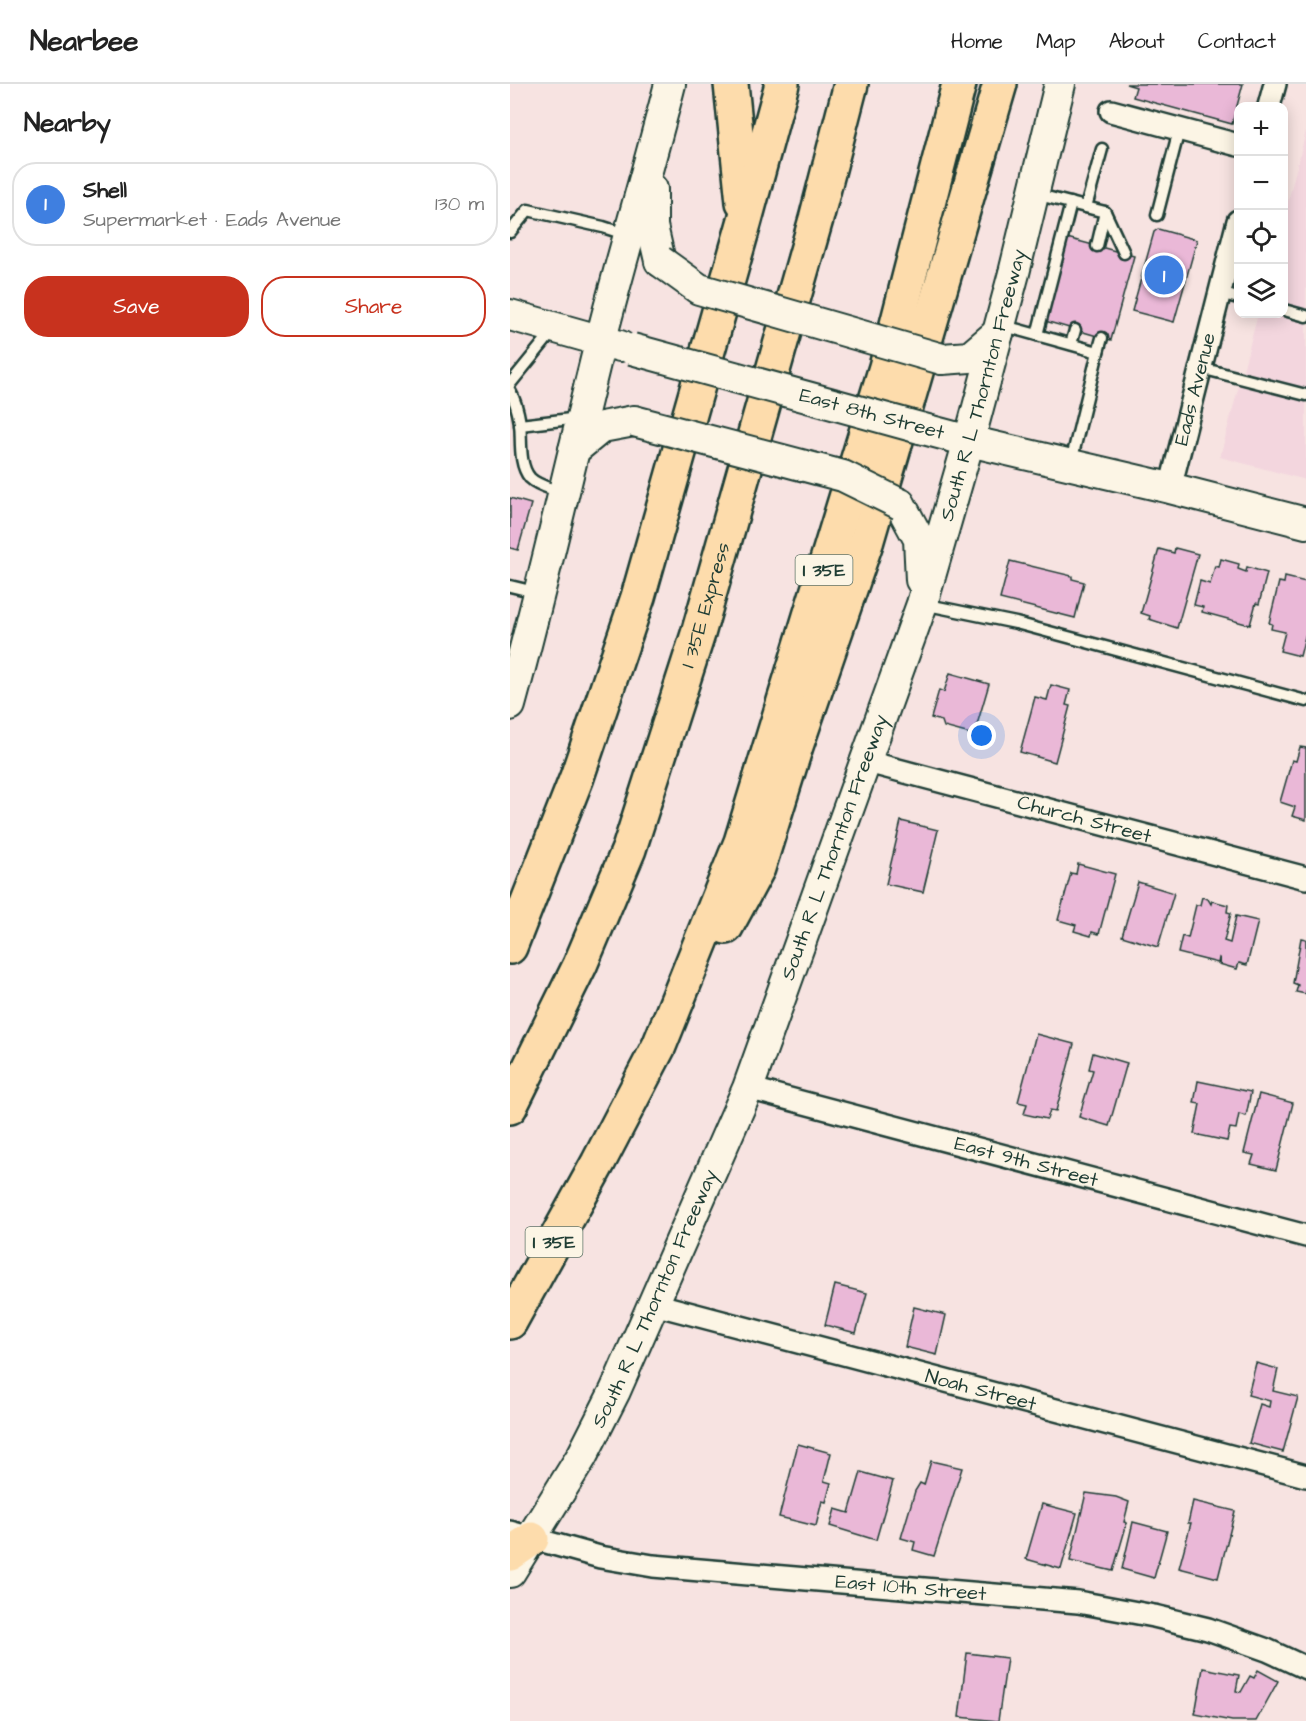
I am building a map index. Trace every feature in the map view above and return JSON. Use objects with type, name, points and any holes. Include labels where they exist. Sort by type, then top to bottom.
[{"type":"highway","points":[[731,84],[745,220]]},
{"type":"highway","points":[[510,947],[577,777],[638,597],[782,84]]},
{"type":"highway","name":"I 35E Express","points":[[510,1107],[580,965],[629,849],[698,634],[812,231],[851,84]]},
{"type":"highway","name":"I 35E","points":[[510,1322],[598,1163],[659,1046],[741,842],[886,367],[959,84]]},
{"type":"highway","points":[[659,1046],[758,868],[796,746],[867,540],[1000,84]]},
{"type":"main road","points":[[512,687],[539,594],[601,340],[670,84]]},
{"type":"main road","name":"South R L Thornton Freeway","points":[[510,1572],[517,1542],[582,1456],[615,1391],[748,1088],[921,604],[999,329],[1035,194],[1060,84]]},
{"type":"main road","points":[[651,159],[652,226],[660,261],[699,290],[942,359],[970,357],[999,329]]},
{"type":"main road","name":"East 8th Street","points":[[510,315],[969,441],[1170,488],[1306,524]]},
{"type":"main road","points":[[574,450],[602,427],[634,421],[843,476],[900,504],[919,539],[921,604]]},
{"type":"street","points":[[1270,102],[1275,84]]},
{"type":"street","points":[[1111,111],[1234,145]]},
{"type":"street","name":"Eads Avenue","points":[[1170,488],[1201,368],[1229,295],[1234,258]]},
{"type":"street","name":"Church Street","points":[[864,761],[1306,878]]},
{"type":"street","name":"East 9th Street","points":[[748,1088],[1306,1236]]},
{"type":"street","name":"Noah Street","points":[[654,1304],[1306,1476]]},
{"type":"street","name":"East 10th Street","points":[[517,1542],[653,1566],[1078,1602],[1208,1629],[1267,1650],[1306,1668]]},
{"type":"lane","points":[[1158,215],[1179,130]]},
{"type":"lane","points":[[1086,207],[1102,149]]},
{"type":"lane","points":[[1035,194],[1105,212]]},
{"type":"lane","points":[[1037,335],[1071,203]]},
{"type":"lane","points":[[510,232],[528,210],[629,235]]},
{"type":"lane","points":[[1097,246],[1105,212]]},
{"type":"lane","points":[[1105,212],[1124,254]]},
{"type":"lane","points":[[1288,311],[1306,316]]},
{"type":"lane","points":[[510,384],[555,328]]},
{"type":"lane","points":[[999,329],[1037,335],[1098,351]]},
{"type":"lane","points":[[1071,344],[1075,330]]},
{"type":"lane","points":[[1070,465],[1102,338]]},
{"type":"lane","points":[[1201,368],[1306,395]]},
{"type":"lane","points":[[510,391],[515,400],[520,425],[519,449],[530,477],[539,484],[564,494]]},
{"type":"lane","points":[[520,425],[582,417]]},
{"type":"lane","points":[[510,586],[539,594]]},
{"type":"lane","points":[[921,604],[1016,623],[1306,701]]},
{"type":"shaded area","points":[[1306,131],[1306,480],[1220,457],[1257,318],[1288,318],[1288,201]]},
{"type":"building","points":[[1126,84],[1243,84],[1238,102],[1234,102],[1232,124],[1133,97],[1136,87]]},
{"type":"building","points":[[1158,229],[1197,240],[1174,322],[1132,311],[1154,232]]},
{"type":"building","points":[[1067,238],[1134,256],[1111,340],[1045,321]]},
{"type":"building","points":[[510,498],[531,504],[518,550],[510,548]]},
{"type":"building","points":[[1175,548],[1198,554],[1177,628],[1149,619],[1150,616],[1141,613],[1159,549],[1174,553]]},
{"type":"building","points":[[1221,559],[1239,564],[1238,569],[1246,572],[1247,567],[1267,573],[1259,604],[1256,603],[1250,625],[1202,612],[1203,607],[1194,605],[1200,581],[1210,584],[1215,566],[1219,567]]},
{"type":"building","points":[[1010,561],[1072,576],[1072,579],[1084,582],[1075,618],[1000,599]]},
{"type":"building","points":[[1285,577],[1306,582],[1306,633],[1300,656],[1280,651],[1285,632],[1271,629],[1272,624],[1269,623],[1279,582],[1284,583]]},
{"type":"building","points":[[950,673],[989,684],[974,735],[944,727],[942,721],[931,718],[939,690],[944,692]]},
{"type":"building","points":[[1051,685],[1070,690],[1066,705],[1070,706],[1055,762],[1020,752],[1035,697],[1047,700]]},
{"type":"building","points":[[1300,747],[1306,748],[1306,820],[1292,816],[1295,807],[1280,802],[1292,760],[1296,761]]},
{"type":"building","points":[[901,821],[938,830],[923,892],[886,884]]},
{"type":"building","points":[[1078,864],[1115,874],[1099,934],[1092,932],[1091,936],[1074,931],[1076,925],[1058,920],[1071,873],[1076,874]]},
{"type":"building","points":[[1138,882],[1174,893],[1158,947],[1122,936]]},
{"type":"building","points":[[1202,897],[1208,899],[1211,904],[1212,901],[1228,905],[1227,912],[1231,913],[1224,941],[1230,943],[1236,916],[1258,921],[1247,965],[1239,963],[1237,969],[1219,964],[1219,958],[1218,963],[1178,953],[1182,936],[1188,938],[1196,905],[1200,905]]},
{"type":"building","points":[[1301,938],[1306,939],[1306,994],[1296,992],[1298,985],[1293,983]]},
{"type":"building","points":[[1036,1034],[1074,1044],[1056,1111],[1050,1110],[1047,1119],[1024,1114],[1027,1104],[1018,1102]]},
{"type":"building","points":[[1093,1053],[1127,1063],[1109,1126],[1079,1117],[1093,1070],[1089,1069]]},
{"type":"building","points":[[1198,1081],[1251,1092],[1246,1116],[1239,1114],[1236,1129],[1230,1128],[1227,1141],[1194,1134],[1200,1104],[1194,1103]]},
{"type":"building","points":[[1259,1094],[1293,1103],[1276,1170],[1251,1164],[1254,1155],[1244,1153]]},
{"type":"building","points":[[835,1285],[867,1293],[856,1333],[825,1325]]},
{"type":"building","points":[[914,1307],[946,1315],[937,1355],[905,1347]]},
{"type":"building","points":[[1256,1363],[1278,1369],[1273,1391],[1298,1397],[1283,1452],[1249,1443],[1260,1404],[1269,1407],[1270,1401],[1248,1395]]},
{"type":"building","points":[[798,1444],[831,1453],[824,1481],[831,1483],[826,1502],[822,1501],[816,1526],[779,1517]]},
{"type":"building","points":[[931,1461],[962,1468],[934,1556],[913,1550],[915,1542],[901,1538],[915,1491],[920,1483],[924,1485]]},
{"type":"building","points":[[861,1472],[893,1481],[876,1540],[830,1526],[835,1509],[849,1513]]},
{"type":"building","points":[[1086,1493],[1116,1497],[1129,1502],[1124,1522],[1127,1523],[1113,1571],[1070,1561]]},
{"type":"building","points":[[1193,1501],[1235,1511],[1218,1578],[1179,1568],[1191,1523],[1188,1523]]},
{"type":"building","points":[[1042,1504],[1077,1513],[1061,1569],[1026,1559]]},
{"type":"building","points":[[1133,1522],[1167,1531],[1154,1578],[1122,1569]]},
{"type":"building","points":[[967,1653],[1007,1658],[998,1721],[959,1717]]},
{"type":"building","points":[[1203,1668],[1239,1675],[1236,1691],[1241,1692],[1250,1676],[1254,1678],[1258,1670],[1278,1681],[1256,1721],[1232,1721],[1195,1714]]},
{"type":"place","name":"Shell","points":[[1164,275]]}]
